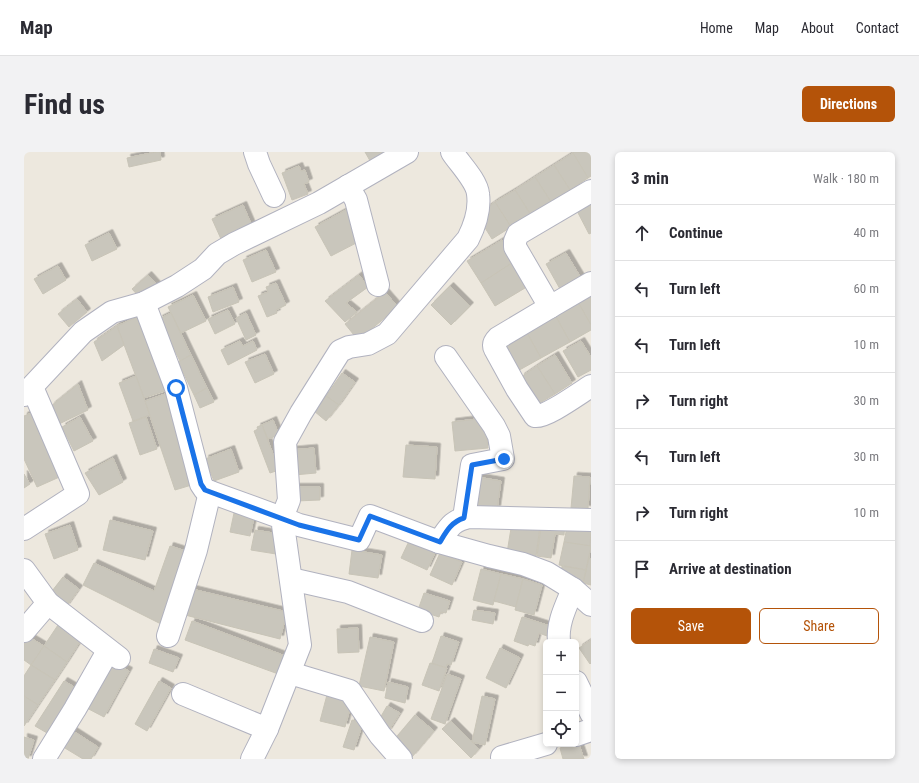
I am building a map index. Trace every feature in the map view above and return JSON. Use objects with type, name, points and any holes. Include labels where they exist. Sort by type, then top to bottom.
[{"type":"street","points":[[256,152],[259,164],[274,196]]},
{"type":"street","points":[[24,529],[78,494],[28,391],[83,332],[112,312],[144,302],[177,286],[203,269],[217,254],[234,244],[319,204],[407,152]]},
{"type":"street","points":[[252,759],[267,729],[300,645],[282,518],[289,500],[285,442],[301,413],[340,351],[349,347],[368,344],[387,334],[468,238],[478,212],[478,193],[474,182],[452,152]]},
{"type":"street","points":[[348,186],[356,200],[378,285]]},
{"type":"street","points":[[550,307],[515,247],[515,241],[518,234],[591,191]]},
{"type":"street","points":[[591,283],[498,338],[494,341],[493,346],[517,389],[535,416],[538,417],[547,414],[591,386]]},
{"type":"street","points":[[144,302],[176,388],[201,484],[205,490],[299,525],[359,540],[370,516],[440,542],[524,564],[547,573],[573,589],[591,605]]},
{"type":"street","points":[[446,357],[494,426],[499,436],[504,459],[472,465],[464,518]]},
{"type":"street","points":[[168,636],[196,550],[210,492]]},
{"type":"street","points":[[440,542],[451,525],[457,520],[468,517],[591,520]]},
{"type":"street","points":[[24,570],[48,604],[113,654],[75,709],[44,759]]},
{"type":"street","points":[[291,579],[348,592],[422,621]]},
{"type":"street","points":[[558,639],[563,612],[573,589]]},
{"type":"street","points":[[24,631],[48,604]]},
{"type":"street","points":[[290,673],[350,691],[380,735],[401,759]]},
{"type":"street","points":[[579,688],[591,713]]},
{"type":"street","points":[[183,694],[267,729]]},
{"type":"street","points":[[579,734],[591,730]]},
{"type":"street","points":[[502,757],[543,745]]},
{"type":"building","points":[[160,152],[161,160],[129,167],[127,158]]},
{"type":"building","points":[[365,152],[398,152],[373,166]]},
{"type":"building","points":[[591,152],[591,176],[588,178],[573,153]]},
{"type":"building","points":[[573,153],[588,178],[570,190],[554,165]]},
{"type":"building","points":[[554,165],[570,190],[551,202],[535,177]]},
{"type":"building","points":[[299,166],[301,171],[305,170],[309,182],[304,184],[308,194],[292,200],[282,173]]},
{"type":"building","points":[[535,177],[551,202],[531,215],[515,190]]},
{"type":"building","points":[[515,190],[531,215],[511,227],[495,202]]},
{"type":"building","points":[[591,199],[591,233],[589,234],[575,207]]},
{"type":"building","points":[[495,202],[511,227],[492,239],[477,215]]},
{"type":"building","points":[[243,205],[252,226],[221,239],[212,219]]},
{"type":"building","points":[[346,210],[362,240],[331,256],[315,227]]},
{"type":"building","points":[[109,233],[117,249],[92,261],[85,245]]},
{"type":"building","points":[[502,240],[515,261],[481,283],[467,261]]},
{"type":"building","points":[[266,250],[276,272],[252,282],[243,260]]},
{"type":"building","points":[[566,253],[581,278],[560,289],[546,264]]},
{"type":"building","points":[[515,261],[530,285],[495,306],[481,283]]},
{"type":"building","points":[[58,266],[66,280],[43,294],[34,279]]},
{"type":"building","points":[[148,275],[158,286],[142,300],[132,289]]},
{"type":"building","points":[[359,275],[368,287],[346,303],[357,312],[345,322],[325,301]]},
{"type":"building","points":[[276,283],[286,305],[276,310],[277,313],[267,317],[258,296],[268,292],[266,287]]},
{"type":"building","points":[[450,286],[470,306],[451,325],[431,305]]},
{"type":"building","points":[[233,287],[239,302],[213,312],[208,297]]},
{"type":"building","points":[[385,292],[398,307],[358,340],[345,324]]},
{"type":"building","points":[[591,294],[591,325],[578,302]]},
{"type":"building","points":[[193,295],[206,321],[181,333],[168,307]]},
{"type":"building","points":[[77,299],[87,312],[69,327],[58,314]]},
{"type":"building","points":[[578,302],[591,325],[591,330],[570,342],[555,315]]},
{"type":"building","points":[[228,310],[235,324],[215,334],[208,319]]},
{"type":"building","points":[[171,313],[191,355],[180,361],[159,319]]},
{"type":"building","points":[[246,313],[256,335],[246,340],[236,318]]},
{"type":"building","points":[[555,315],[570,342],[541,358],[526,331]]},
{"type":"building","points":[[137,317],[165,391],[144,398],[117,326]]},
{"type":"building","points":[[117,326],[124,345],[102,361],[94,342]]},
{"type":"building","points":[[526,331],[541,358],[514,373],[499,346]]},
{"type":"building","points":[[240,341],[243,346],[253,341],[257,350],[228,365],[221,350]]},
{"type":"building","points":[[581,341],[591,357],[591,370],[578,377],[563,351]]},
{"type":"building","points":[[265,354],[274,374],[255,383],[245,362]]},
{"type":"building","points":[[191,355],[207,388],[194,395],[178,362]]},
{"type":"building","points":[[555,355],[572,383],[555,394],[537,366]]},
{"type":"building","points":[[537,366],[555,394],[538,404],[521,377]]},
{"type":"building","points":[[342,373],[355,382],[339,405],[326,396]]},
{"type":"building","points":[[136,376],[150,415],[133,421],[119,383]]},
{"type":"building","points":[[78,384],[88,410],[59,424],[51,406]]},
{"type":"building","points":[[207,388],[214,402],[200,408],[194,395]]},
{"type":"building","points":[[165,394],[195,484],[175,490],[145,401]]},
{"type":"building","points":[[326,396],[339,405],[326,421],[314,411]]},
{"type":"building","points":[[36,411],[64,475],[37,487],[24,459],[24,416]]},
{"type":"building","points":[[80,417],[93,441],[74,451],[62,427]]},
{"type":"building","points":[[146,417],[157,449],[140,455],[129,423]]},
{"type":"building","points":[[485,418],[488,448],[455,451],[452,422]]},
{"type":"building","points":[[273,420],[279,435],[268,439],[262,425]]},
{"type":"building","points":[[262,425],[279,470],[270,473],[254,431],[258,429],[257,427]]},
{"type":"building","points":[[406,445],[437,447],[435,479],[403,477]]},
{"type":"building","points":[[314,448],[316,473],[294,475],[291,450]]},
{"type":"building","points":[[231,449],[239,472],[214,481],[205,459]]},
{"type":"building","points":[[113,458],[123,482],[99,495],[85,473]]},
{"type":"building","points":[[24,474],[30,484],[24,488]]},
{"type":"building","points":[[574,476],[590,477],[588,509],[571,508]]},
{"type":"building","points":[[477,477],[501,481],[497,509],[473,506]]},
{"type":"building","points":[[296,487],[320,487],[320,500],[296,501]]},
{"type":"building","points":[[234,513],[254,517],[250,536],[230,532]]},
{"type":"building","points":[[110,520],[153,531],[145,560],[103,550]]},
{"type":"building","points":[[542,520],[565,523],[564,535],[555,534],[551,558],[537,556]]},
{"type":"building","points":[[512,522],[540,526],[536,557],[507,553]]},
{"type":"building","points":[[70,525],[78,550],[54,559],[45,534]]},
{"type":"building","points":[[567,527],[591,531],[590,546],[564,542]]},
{"type":"building","points":[[255,530],[279,534],[276,554],[251,550]]},
{"type":"building","points":[[410,539],[436,551],[427,570],[401,558]]},
{"type":"building","points":[[564,542],[591,546],[586,570],[559,565]]},
{"type":"building","points":[[170,546],[192,553],[167,627],[83,585],[94,563],[154,591]]},
{"type":"building","points":[[352,550],[382,555],[378,578],[349,574]]},
{"type":"building","points":[[440,553],[462,562],[452,585],[430,575]]},
{"type":"building","points":[[589,558],[591,559],[591,585],[583,583]]},
{"type":"building","points":[[562,566],[586,570],[583,583],[561,575]]},
{"type":"building","points":[[481,569],[501,574],[493,605],[473,600]]},
{"type":"building","points":[[501,574],[523,579],[516,607],[494,601]]},
{"type":"building","points":[[63,577],[79,589],[66,607],[49,595]]},
{"type":"building","points":[[523,579],[542,585],[534,615],[515,610]]},
{"type":"building","points":[[192,589],[287,612],[280,639],[185,615]]},
{"type":"building","points":[[424,593],[450,601],[446,613],[441,612],[439,617],[418,610]]},
{"type":"building","points":[[474,610],[495,613],[493,624],[472,620]]},
{"type":"building","points":[[522,617],[550,626],[547,636],[539,633],[535,646],[529,644],[528,646],[514,641]]},
{"type":"building","points":[[192,621],[288,657],[281,675],[185,640]]},
{"type":"building","points":[[58,625],[81,640],[67,662],[44,646]]},
{"type":"building","points":[[358,628],[359,652],[338,653],[337,629]]},
{"type":"building","points":[[24,634],[44,646],[31,665],[24,660]]},
{"type":"building","points":[[441,636],[459,642],[451,665],[447,664],[446,668],[432,663]]},
{"type":"building","points":[[370,637],[394,642],[384,691],[359,686]]},
{"type":"building","points":[[591,640],[590,664],[579,648]]},
{"type":"building","points":[[44,646],[67,662],[55,680],[31,665]]},
{"type":"building","points":[[500,648],[520,658],[506,688],[486,678]]},
{"type":"building","points":[[154,649],[179,658],[173,672],[149,663]]},
{"type":"building","points":[[105,659],[129,671],[104,717],[81,705]]},
{"type":"building","points":[[430,663],[447,668],[439,691],[422,685]]},
{"type":"building","points":[[31,665],[55,680],[38,705],[24,696],[24,676]]},
{"type":"building","points":[[447,674],[461,679],[445,724],[431,719]]},
{"type":"building","points":[[64,681],[83,692],[54,737],[35,726]]},
{"type":"building","points":[[159,681],[171,688],[147,731],[135,724]]},
{"type":"building","points":[[388,682],[408,687],[405,703],[385,698]]},
{"type":"building","points":[[328,691],[353,697],[345,727],[320,721]]},
{"type":"building","points":[[24,696],[38,705],[24,726]]},
{"type":"building","points":[[482,696],[495,699],[485,745],[472,742]]},
{"type":"building","points":[[387,706],[400,713],[388,732],[376,725]]},
{"type":"building","points":[[415,715],[434,731],[412,757],[393,741]]},
{"type":"building","points":[[352,720],[363,723],[354,750],[343,747]]},
{"type":"building","points":[[451,721],[479,749],[471,758],[442,729]]},
{"type":"building","points":[[70,729],[98,747],[91,759],[83,759],[60,745]]},
{"type":"building","points":[[24,737],[34,740],[28,759],[24,759]]},
{"type":"building","points":[[579,744],[584,759],[563,759],[560,748],[579,747]]},
{"type":"route","points":[[176,388],[201,484],[205,490],[299,525],[359,540],[370,516],[440,542],[451,525],[457,520],[464,518],[472,465],[504,459]]}]
